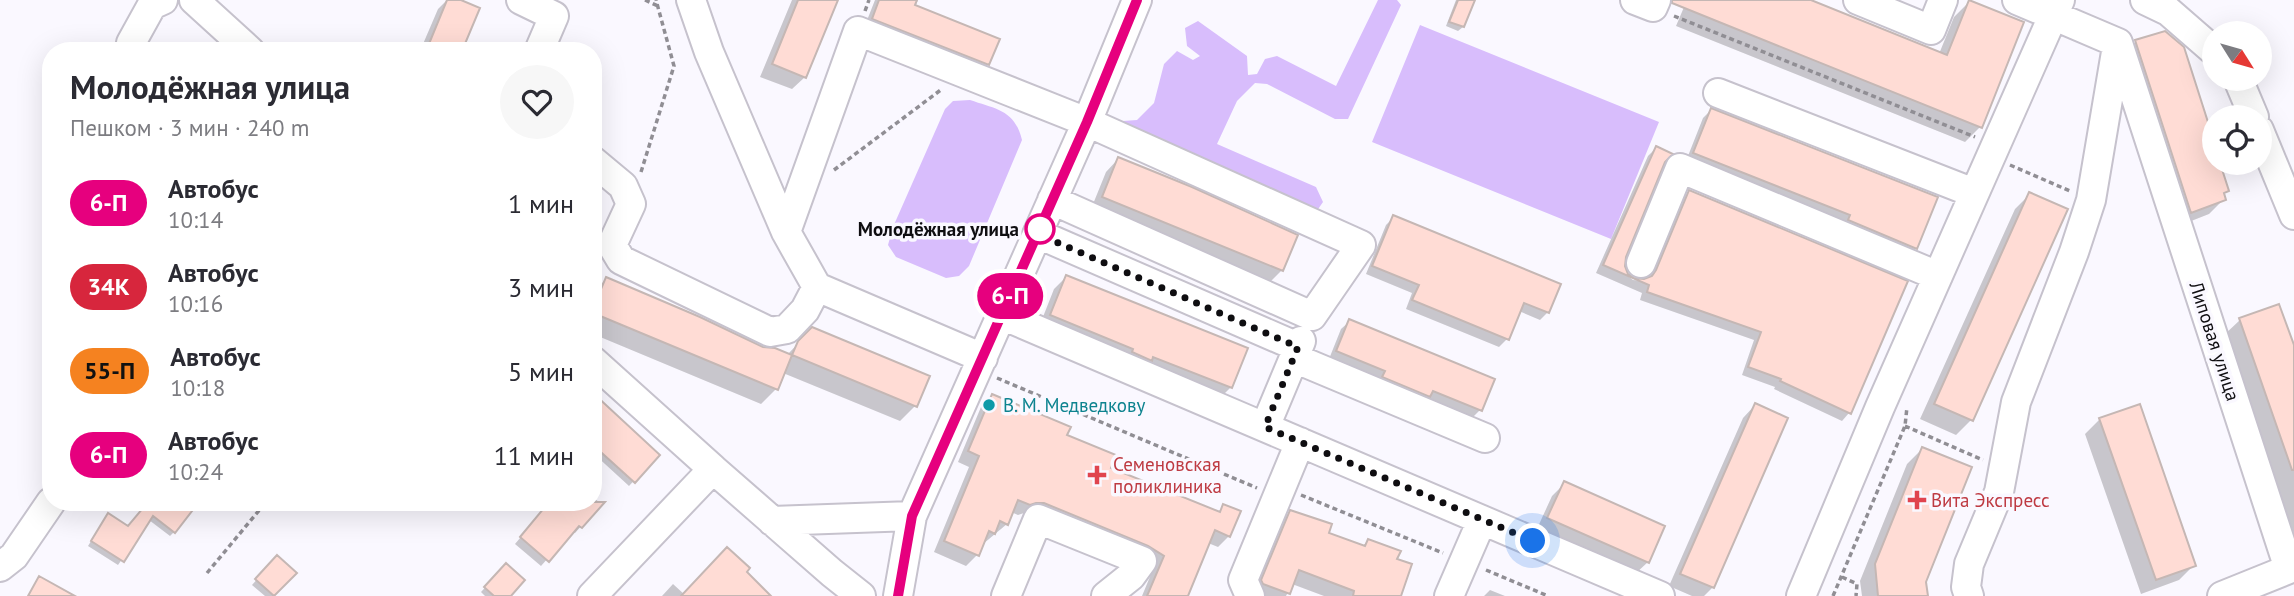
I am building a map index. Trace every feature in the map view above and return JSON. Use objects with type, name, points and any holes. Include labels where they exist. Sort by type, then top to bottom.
[{"type":"street","points":[[132,42],[152,5],[163,0]]},
{"type":"street","points":[[194,0],[240,42]]},
{"type":"street","points":[[521,0],[554,16],[543,42]]},
{"type":"street","points":[[691,0],[709,52],[786,232],[817,287],[983,358]]},
{"type":"street","points":[[898,596],[912,516],[1038,234],[1138,0]]},
{"type":"street","points":[[1857,0],[1931,30],[1943,0]]},
{"type":"street","points":[[1969,596],[1966,586],[1969,564],[1999,492],[2016,402],[2091,201],[2118,43],[2057,8],[2017,0]]},
{"type":"street","points":[[2169,4],[2202,38]]},
{"type":"street","points":[[1801,596],[1880,407],[2057,8]]},
{"type":"street","points":[[786,232],[858,31],[1087,122],[1361,245],[1312,316],[1265,427]]},
{"type":"street","name":"Липовая улица","points":[[2118,43],[2288,541],[2289,569],[2222,596]]},
{"type":"street","points":[[1718,93],[1974,193]]},
{"type":"street","points":[[2272,162],[2294,215]]},
{"type":"street","points":[[602,168],[623,186],[631,204],[612,245],[621,260],[770,332],[787,330],[804,310],[817,287]]},
{"type":"street","points":[[1641,263],[1680,169],[1938,276]]},
{"type":"street","points":[[1052,200],[1312,316]]},
{"type":"street","points":[[1038,234],[1485,438]]},
{"type":"street","points":[[1002,315],[1660,596]]},
{"type":"street","points":[[602,369],[772,521],[861,596]]},
{"type":"street","points":[[1250,596],[1243,580],[1300,442]]},
{"type":"street","points":[[592,596],[713,469]]},
{"type":"street","points":[[0,566],[14,556],[45,511]]},
{"type":"street","points":[[772,521],[912,516]]},
{"type":"street","points":[[1006,596],[1038,519],[1142,561],[1131,576],[1106,596]]},
{"type":"street","points":[[1449,596],[1482,520]]},
{"type":"path","points":[[645,0],[657,6]]},
{"type":"path","points":[[631,204],[674,66],[656,0]]},
{"type":"path","points":[[1648,2],[1996,145]]},
{"type":"path","points":[[832,171],[964,73]]},
{"type":"path","points":[[1905,426],[1985,460]]},
{"type":"path","points":[[207,573],[259,511]]},
{"type":"path","points":[[1841,577],[1857,584],[1856,596]]},
{"type":"shaded area","points":[[1378,0],[1397,0],[1401,5],[1348,119],[1335,119],[1267,84],[1255,83],[1237,101],[1217,144],[1316,187],[1323,202],[1314,215],[1124,129],[1123,121],[1137,120],[1154,103],[1164,64],[1177,51],[1193,60],[1200,56],[1187,46],[1185,28],[1198,21],[1247,56],[1248,75],[1257,74],[1265,59],[1277,56],[1336,86]]},
{"type":"shaded area","points":[[1420,25],[1659,122],[1611,239],[1372,142]]},
{"type":"shaded area","points":[[970,100],[1003,112],[1015,122],[1022,140],[969,266],[959,276],[946,278],[896,257],[888,245],[893,227],[945,109],[953,101]]},
{"type":"building","points":[[447,0],[461,0],[480,8],[466,42],[430,42]]},
{"type":"building","points":[[798,0],[838,0],[806,78],[772,64]]},
{"type":"building","points":[[879,0],[917,0],[915,5],[1000,39],[989,65],[872,19]]},
{"type":"building","points":[[1458,0],[1475,0],[1464,27],[1449,22]]},
{"type":"building","points":[[1672,0],[1811,0],[1947,55],[1969,0],[2024,22],[1982,128],[1672,3]]},
{"type":"building","points":[[2165,31],[2184,47],[2203,105],[2202,175],[2224,175],[2229,191],[2224,193],[2226,200],[2191,213],[2135,40]]},
{"type":"building","points":[[1711,108],[1938,197],[1917,249],[1848,220],[1850,215],[1693,153]]},
{"type":"building","points":[[1656,146],[1673,154],[1665,162],[1626,257],[1628,274],[1634,278],[1644,279],[1652,276],[1656,270],[1689,190],[1908,281],[1851,414],[1780,381],[1781,379],[1748,367],[1761,332],[1647,292],[1649,285],[1603,265]]},
{"type":"building","points":[[1118,157],[1298,235],[1283,271],[1102,197]]},
{"type":"building","points":[[2029,192],[2068,209],[1973,421],[1934,404]]},
{"type":"building","points":[[1393,215],[1561,284],[1549,313],[1524,303],[1509,340],[1412,300],[1419,285],[1372,266]]},
{"type":"building","points":[[1066,275],[1248,348],[1232,388],[1153,357],[1152,361],[1132,352],[1133,349],[1050,315]]},
{"type":"building","points":[[606,277],[763,347],[775,348],[792,355],[778,390],[602,317],[602,287]]},
{"type":"building","points":[[2279,304],[2294,345],[2294,470],[2239,318]]},
{"type":"building","points":[[1349,319],[1495,379],[1482,411],[1433,391],[1430,397],[1382,377],[1385,371],[1336,351]]},
{"type":"building","points":[[812,327],[930,376],[917,407],[792,355],[798,341]]},
{"type":"building","points":[[992,394],[1071,427],[1067,435],[1116,455],[1111,468],[1220,512],[1223,504],[1241,511],[1230,537],[1215,530],[1188,596],[1147,596],[1164,556],[1148,546],[1044,503],[1030,505],[1018,500],[1008,525],[1000,521],[995,534],[989,531],[979,556],[944,541],[979,456],[968,451]]},
{"type":"building","points":[[602,401],[660,455],[635,483],[602,453]]},
{"type":"building","points":[[1755,403],[1788,418],[1714,588],[1680,574]]},
{"type":"building","points":[[2140,404],[2196,566],[2156,580],[2099,418]]},
{"type":"building","points":[[1922,447],[1972,467],[1926,582],[1928,596],[1878,596],[1875,564]]},
{"type":"building","points":[[1564,481],[1665,526],[1649,563],[1547,518]]},
{"type":"building","points":[[1290,510],[1332,524],[1329,533],[1365,546],[1368,539],[1401,551],[1397,559],[1412,564],[1401,596],[1353,596],[1354,591],[1299,570],[1290,594],[1263,584],[1261,580]]},
{"type":"building","points":[[140,511],[192,511],[175,533],[153,516],[124,562],[91,541],[108,513],[128,526]]},
{"type":"building","points":[[542,511],[597,511],[582,528],[579,526],[549,562],[520,537]]},
{"type":"building","points":[[727,547],[750,568],[747,572],[771,596],[681,596]]},
{"type":"building","points":[[277,555],[297,573],[274,596],[255,579]]},
{"type":"building","points":[[506,563],[525,580],[511,596],[494,596],[484,587]]},
{"type":"building","points":[[39,576],[75,596],[28,596]]},
{"type":"bus line","name":"6-П","points":[[898,596],[912,516],[1087,122],[1137,0]]},
{"type":"place","name":"Молодёжная улица","points":[[1040,229]]},
{"type":"place","name":"В. М. Медведкову","points":[[989,405]]},
{"type":"place","name":"Семеновская поликлиника","points":[[1097,475]]},
{"type":"place","name":"Вита Экспресс","points":[[1917,500]]},
{"type":"route","points":[[1040,229],[1042,224],[1038,234],[1298,347],[1265,427],[1533,541]]}]
